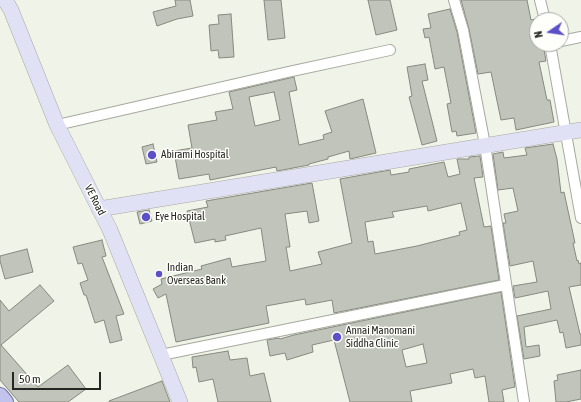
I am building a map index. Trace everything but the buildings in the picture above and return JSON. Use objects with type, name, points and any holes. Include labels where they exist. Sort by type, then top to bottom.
[{"type":"main road","points":[[0,396],[5,402]]},
{"type":"street","name":"VE Road","points":[[5,0],[11,10],[57,125],[110,230],[180,402]]},
{"type":"street","points":[[454,0],[463,30],[485,145],[505,285],[524,402]]},
{"type":"street","points":[[540,0],[543,12]]},
{"type":"street","points":[[569,39],[581,37]]},
{"type":"street","points":[[57,125],[390,50]]},
{"type":"street","points":[[551,52],[581,218]]},
{"type":"street","points":[[99,209],[581,130]]},
{"type":"street","points":[[161,355],[505,285]]},
{"type":"place","name":"Abirami Hospital","points":[[152,155]]},
{"type":"place","name":"Eye Hospital","points":[[146,217]]},
{"type":"place","name":"Indian Overseas Bank","points":[[159,274]]},
{"type":"place","name":"Annai Manomani Siddha Clinic","points":[[337,337]]}]
